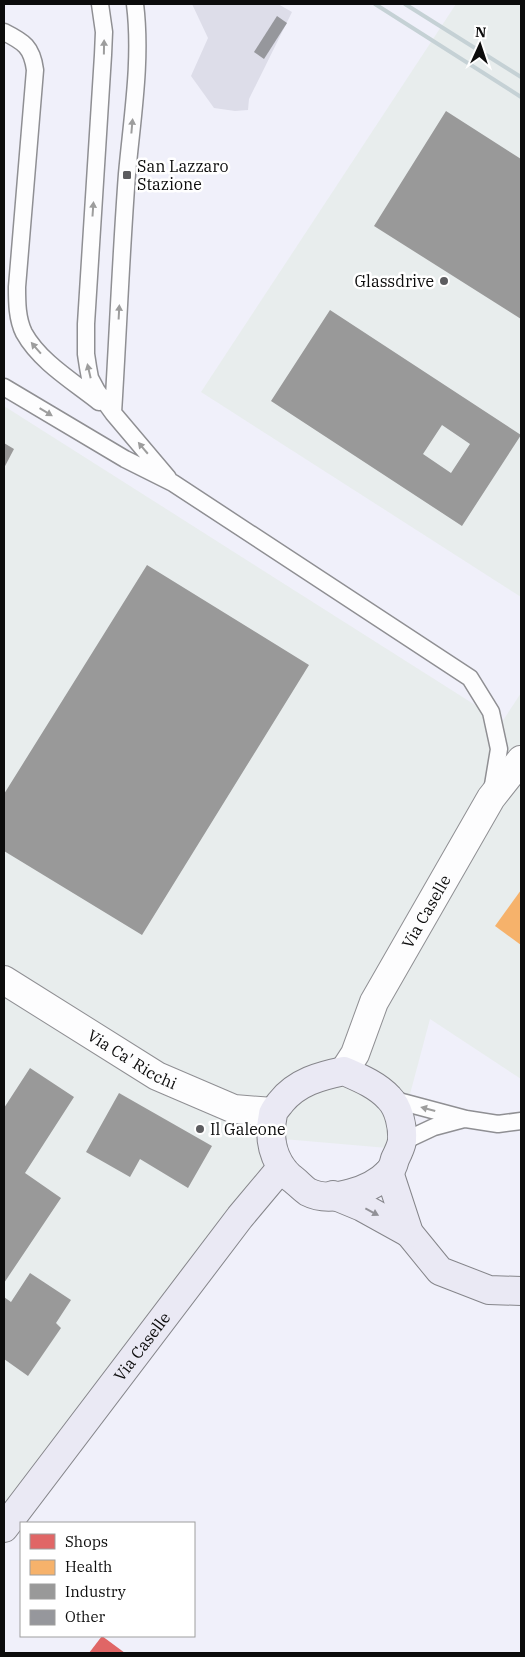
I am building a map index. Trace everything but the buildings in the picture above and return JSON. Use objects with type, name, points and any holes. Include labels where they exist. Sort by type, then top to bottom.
[{"type":"street","name":"Via Caselle","points":[[344,1071],[355,1054],[374,1002],[491,798],[521,760]]},
{"type":"street","name":"Via Ca' Ricchi","points":[[4,980],[157,1076],[234,1109],[273,1112]]},
{"type":"street","points":[[344,1071],[374,1085],[391,1099],[400,1120],[402,1142],[389,1172],[370,1187],[350,1194],[324,1195],[308,1192],[281,1168],[274,1153],[270,1136],[273,1112],[284,1098],[298,1086],[316,1077],[344,1071]]},
{"type":"street","name":"Via Caselle","points":[[4,1528],[240,1217],[281,1168]]},
{"type":"street","points":[[389,1172],[409,1233],[440,1271],[490,1290],[521,1291]]},
{"type":"street","points":[[333,1195],[362,1207],[409,1233]]},
{"type":"lane","points":[[100,4],[104,32],[86,324],[86,354],[90,378],[97,391],[113,413],[173,483]]},
{"type":"lane","points":[[113,413],[127,175],[138,58],[136,4]]},
{"type":"lane","points":[[4,32],[25,43],[34,60],[35,70],[17,286],[19,319],[24,332],[34,347],[113,413]]},
{"type":"lane","points":[[4,388],[125,459],[173,483],[470,678],[491,712],[499,749],[491,798]]},
{"type":"lane","points":[[391,1099],[466,1119],[498,1124],[521,1121]]},
{"type":"lane","points":[[402,1142],[434,1127],[466,1119]]},
{"type":"shaded area","points":[[192,4],[278,4],[292,12],[249,99],[248,110],[235,111],[214,108],[191,76],[208,38]]},
{"type":"shaded area","points":[[456,4],[521,4],[521,597],[201,392]]},
{"type":"shaded area","points":[[4,406],[502,722],[521,693],[521,1079],[430,1019],[405,1113],[399,1149],[283,1139],[4,1512]]},
{"type":"railway","points":[[375,4],[521,97]]},
{"type":"railway","points":[[405,4],[521,77]]},
{"type":"place","name":"San Lazzaro Stazione","points":[[127,175]]},
{"type":"place","name":"Glassdrive","points":[[444,281]]},
{"type":"place","name":"Il Galeone","points":[[200,1129]]}]
